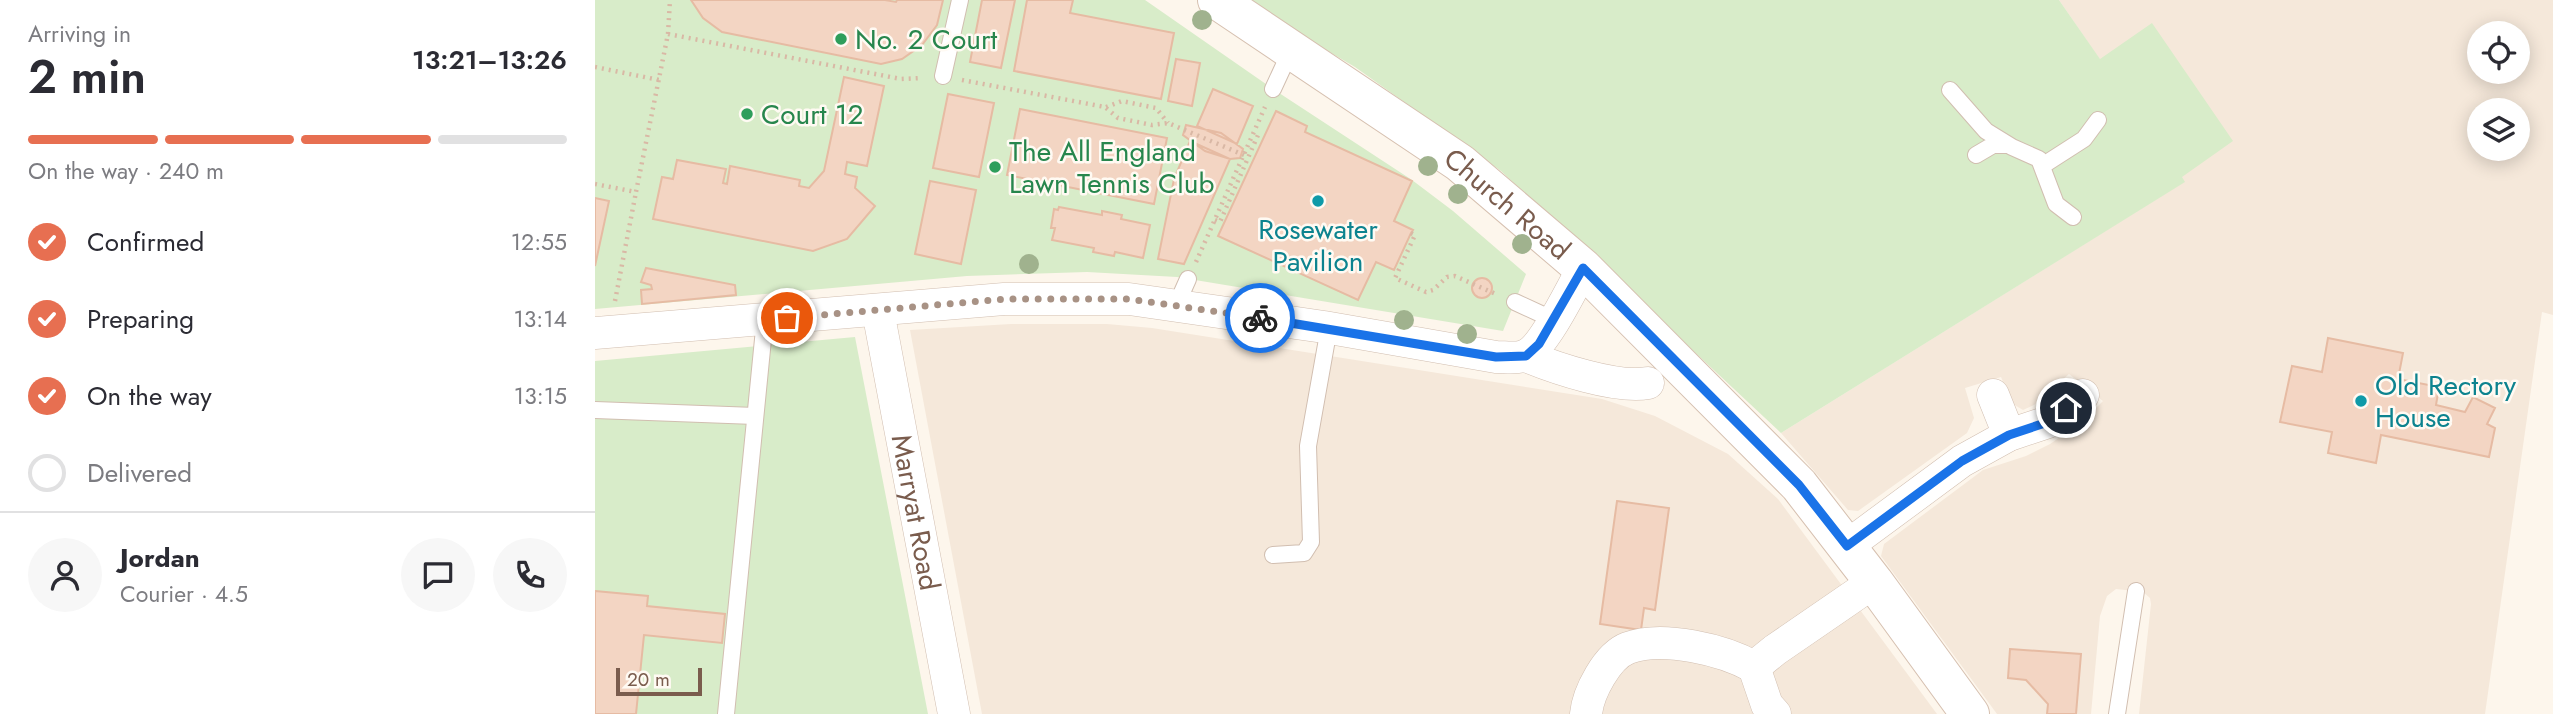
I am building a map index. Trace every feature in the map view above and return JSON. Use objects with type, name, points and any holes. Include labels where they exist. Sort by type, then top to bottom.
[{"type":"street","name":"Church Road","points":[[1217,0],[1460,163],[1583,268],[1799,485],[1970,714]]},
{"type":"street","points":[[1526,356],[1539,344],[1583,268]]},
{"type":"street","points":[[595,333],[1005,299],[1129,299],[1182,293],[1329,328],[1496,357],[1526,356],[1552,367],[1610,381],[1636,385],[1648,383]]},
{"type":"street","name":"Marryat Road","points":[[878,311],[954,714]]},
{"type":"street","points":[[1993,395],[2009,435]]},
{"type":"street","points":[[1847,546],[1962,461],[2009,435],[2048,422],[2083,395]]},
{"type":"street","points":[[1754,667],[1874,582]]},
{"type":"street","points":[[1586,714],[1594,686],[1608,665],[1627,648],[1656,644],[1697,648],[1735,657],[1754,667],[1767,705],[1775,714]]},
{"type":"lane","points":[[943,76],[960,0]]},
{"type":"lane","points":[[1273,89],[1291,50]]},
{"type":"lane","points":[[1949,90],[1986,131],[2007,145],[2039,159],[2056,204],[2073,217]]},
{"type":"lane","points":[[2042,166],[2084,139],[2098,120]]},
{"type":"lane","points":[[1976,155],[1993,145],[2007,145]]},
{"type":"lane","points":[[1515,302],[1554,320]]},
{"type":"lane","points":[[726,714],[765,319]]},
{"type":"lane","points":[[1273,555],[1304,553],[1311,542],[1308,446],[1329,328]]},
{"type":"lane","points":[[595,410],[755,416]]},
{"type":"lane","points":[[2116,714],[2136,592]]},
{"type":"path","points":[[614,307],[668,34],[670,0]]},
{"type":"path","points":[[668,34],[901,79],[943,76],[1105,107],[1118,118],[1153,125],[1168,123]]},
{"type":"path","points":[[595,67],[659,80]]},
{"type":"path","points":[[1182,293],[1215,220],[1248,158],[1254,133],[1273,89]]},
{"type":"path","points":[[1105,107],[1122,101],[1156,108],[1168,123],[1248,158]]},
{"type":"path","points":[[595,184],[636,192]]},
{"type":"path","points":[[1411,233],[1415,234],[1395,278],[1426,292],[1433,290],[1447,276],[1455,276],[1515,302]]},
{"type":"shaded area","points":[[2059,0],[2553,0],[2553,315],[2542,312],[2485,714],[2139,714],[2150,598],[2143,592],[2116,589],[2107,596],[2100,616],[2091,714],[1997,714],[1881,556],[1884,544],[1983,470],[2026,456],[2050,444],[2082,422],[2103,401],[2069,374],[2034,405],[2023,410],[2013,404],[2001,377],[1965,388],[1974,418],[1967,433],[1858,511],[1848,510],[1781,433],[2184,182]]},
{"type":"shaded area","points":[[1011,324],[1107,324],[1152,328],[1602,399],[1655,416],[1728,454],[1778,499],[1937,714],[982,714],[910,330]]},
{"type":"green space","name":"The All England Lawn Tennis Club","points":[[595,0],[1145,0],[1273,89],[1412,180],[1453,211],[1526,274],[1503,331],[1177,277],[1087,272],[967,276],[595,309]]},
{"type":"green space","points":[[1250,0],[2059,0],[2100,59],[2152,23],[2233,141],[2182,177],[2185,182],[1781,433],[1501,171],[1355,67],[1299,34]]},
{"type":"green space","points":[[855,337],[928,714],[595,714],[595,361]]},
{"type":"building","name":"No. 2 Court","points":[[691,0],[943,0],[937,25],[922,45],[902,59],[881,64],[722,32],[703,18]]},
{"type":"building","points":[[982,0],[1015,0],[1001,68],[970,62]]},
{"type":"building","points":[[1027,0],[1073,0],[1070,13],[1174,33],[1161,99],[1014,71]]},
{"type":"building","points":[[1176,59],[1200,63],[1192,106],[1168,101]]},
{"type":"building","points":[[844,77],[884,86],[867,166],[847,162],[845,174],[857,177],[855,188],[875,206],[847,239],[813,251],[653,219],[662,177],[673,179],[677,160],[726,169],[723,183],[727,184],[730,166],[800,180],[799,186],[809,188],[824,171]]},
{"type":"building","points":[[1213,89],[1253,106],[1237,144],[1197,126]]},
{"type":"building","points":[[948,94],[994,103],[979,177],[933,168]]},
{"type":"building","points":[[1020,109],[1167,138],[1154,204],[1007,175]]},
{"type":"building","name":"Rosewater Pavilion","points":[[1276,111],[1307,126],[1305,132],[1412,181],[1394,221],[1413,230],[1394,270],[1376,262],[1358,300],[1218,236]]},
{"type":"building","points":[[1186,125],[1221,133],[1243,149],[1240,158],[1230,159],[1205,151],[1183,135]]},
{"type":"building","points":[[1190,141],[1230,159],[1184,264],[1158,259],[1174,179]]},
{"type":"building","points":[[930,181],[976,190],[961,264],[915,254]]},
{"type":"building","points":[[595,198],[609,201],[595,266]]},
{"type":"building","points":[[1059,207],[1102,215],[1102,211],[1122,215],[1121,219],[1150,225],[1143,258],[1115,252],[1114,256],[1093,252],[1094,248],[1052,240],[1055,228],[1051,228],[1054,209],[1058,210]]},
{"type":"building","points":[[646,268],[735,285],[736,295],[642,304],[641,290],[652,289],[651,285],[641,282]]},
{"type":"building","points":[[1482,278],[1489,281],[1492,288],[1489,295],[1482,298],[1475,295],[1472,288],[1475,281]]},
{"type":"building","name":"Old Rectory House","points":[[2328,338],[2403,353],[2398,379],[2439,387],[2436,405],[2465,412],[2473,397],[2495,408],[2487,424],[2495,428],[2489,457],[2381,435],[2376,463],[2328,453],[2332,432],[2280,422],[2292,366],[2322,372]]},
{"type":"building","points":[[1617,501],[1669,508],[1655,610],[1644,608],[1641,630],[1600,624]]},
{"type":"building","points":[[595,591],[648,596],[647,606],[725,614],[722,643],[644,635],[636,714],[595,714]]},
{"type":"building","points":[[2010,649],[2081,654],[2076,714],[2047,714],[2048,704],[2026,680],[2008,678]]},
{"type":"way so far","points":[[787,318],[1005,299],[1129,299],[1260,318]]},
{"type":"place","name":"No. 2 Court","points":[[841,39]]},
{"type":"place","name":"Court 12","points":[[747,114]]},
{"type":"place","name":"The All England Lawn Tennis Club","points":[[995,167]]},
{"type":"place","name":"Rosewater Pavilion","points":[[1318,201]]},
{"type":"place","name":"Old Rectory House","points":[[2361,401]]},
{"type":"route","points":[[1260,318],[1496,357],[1526,356],[1539,344],[1583,268],[1799,485],[1847,546],[1962,461],[2009,435],[2048,422],[2066,408]]}]
